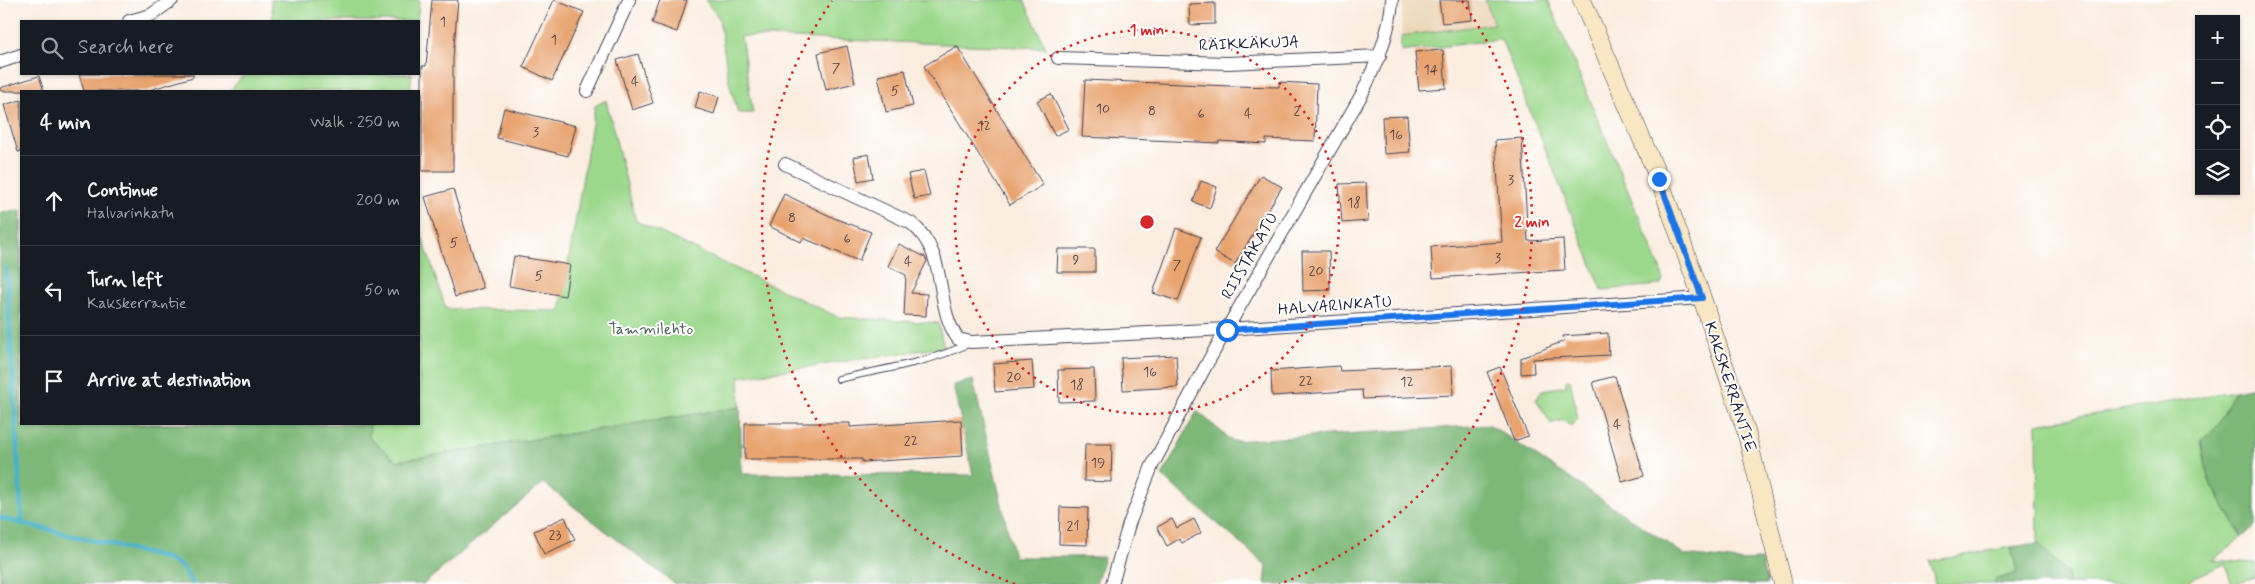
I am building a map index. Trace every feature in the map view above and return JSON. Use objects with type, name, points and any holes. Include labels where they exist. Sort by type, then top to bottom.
[{"type":"main road","name":"KAKSKERRANTIE","points":[[1582,0],[1659,179],[1702,298],[1746,432],[1783,584]]},
{"type":"street","points":[[132,20],[151,14],[172,0]]},
{"type":"street","points":[[587,91],[629,0]]},
{"type":"street","name":"RIISTAKATU","points":[[1112,584],[1129,524],[1152,466],[1227,330],[1362,94],[1380,56],[1392,0]]},
{"type":"street","points":[[0,62],[20,55]]},
{"type":"street","name":"RÄIKKÄKUJA","points":[[1058,58],[1228,63],[1380,56]]},
{"type":"street","points":[[785,164],[911,223],[922,232],[935,257],[951,329],[958,339],[971,342]]},
{"type":"street","name":"HALVARINKATU","points":[[971,342],[1227,330],[1702,298]]},
{"type":"lane","points":[[839,379],[913,362],[956,349],[971,342]]},
{"type":"shaded area","points":[[1403,0],[1485,0],[1495,24],[1401,36]]},
{"type":"green space","points":[[271,0],[419,0],[417,20],[273,20]]},
{"type":"green space","points":[[705,0],[1024,0],[1046,48],[741,36],[753,113],[738,113],[729,82],[719,18]]},
{"type":"green space","points":[[1485,0],[1548,0],[1661,270],[1663,280],[1660,285],[1602,290],[1501,39],[1401,52],[1401,36],[1494,24]]},
{"type":"green space","points":[[243,75],[412,75],[410,90],[231,90]]},
{"type":"green space","name":"Tammilehto","points":[[606,100],[636,221],[838,317],[938,323],[944,347],[739,377],[740,407],[397,461],[369,438],[370,425],[420,425],[420,230],[446,309],[560,311],[595,106]]},
{"type":"green space","points":[[20,210],[20,425],[370,425],[369,438],[397,461],[740,407],[742,474],[973,475],[953,385],[973,380],[1014,557],[1104,557],[1096,584],[675,584],[543,483],[424,584],[0,584],[0,213]]},
{"type":"green space","points":[[1570,379],[1578,419],[1571,426],[1562,420],[1551,424],[1536,399],[1542,390],[1566,386],[1566,380]]},
{"type":"green space","points":[[2255,387],[2255,526],[2242,537],[2208,478],[2201,440],[2219,424],[2234,391]]},
{"type":"green space","points":[[2234,391],[2219,424],[2201,440],[2208,479],[2242,537],[2213,560],[2255,563],[2255,577],[2232,584],[2225,564],[2190,579],[2192,584],[2068,584],[2067,573],[2038,543],[2037,424]]},
{"type":"green space","points":[[1197,411],[1232,441],[1490,425],[1685,555],[1739,561],[1761,560],[1767,584],[1265,584],[1267,566],[1162,476]]},
{"type":"green space","points":[[2038,543],[2067,573],[2068,584],[1994,584],[1995,580],[2017,573],[2011,547]]},
{"type":"green space","points":[[2011,547],[2017,573],[1995,580],[1994,584],[1935,584],[1930,561]]},
{"type":"building","points":[[432,0],[458,0],[453,58],[453,171],[422,171],[422,66],[426,66]]},
{"type":"building","points":[[554,0],[584,12],[552,81],[523,67]]},
{"type":"building","points":[[660,0],[687,0],[677,32],[652,23]]},
{"type":"building","points":[[1439,0],[1470,0],[1472,20],[1442,23]]},
{"type":"building","points":[[1215,3],[1215,24],[1190,25],[1189,4]]},
{"type":"building","points":[[847,46],[855,83],[826,90],[818,53]]},
{"type":"building","points":[[957,46],[1043,185],[1010,205],[924,66]]},
{"type":"building","points":[[1443,50],[1446,88],[1419,90],[1415,52]]},
{"type":"building","points":[[638,54],[653,103],[632,110],[617,60]]},
{"type":"building","points":[[905,70],[913,106],[886,112],[878,76]]},
{"type":"building","points":[[79,75],[193,75],[193,77],[149,90],[84,90]]},
{"type":"building","points":[[39,76],[44,90],[1,91],[0,88]]},
{"type":"building","points":[[1085,80],[1279,87],[1279,82],[1317,84],[1315,141],[1266,139],[1266,144],[1082,137]]},
{"type":"building","points":[[700,91],[719,97],[714,114],[695,108]]},
{"type":"building","points":[[1051,94],[1069,129],[1055,136],[1037,101]]},
{"type":"building","points":[[20,100],[20,151],[18,152],[4,105]]},
{"type":"building","points":[[504,108],[576,126],[568,156],[497,138]]},
{"type":"building","points":[[1407,116],[1410,152],[1384,154],[1382,117]]},
{"type":"building","points":[[1522,138],[1528,241],[1563,239],[1565,270],[1433,278],[1431,247],[1502,242],[1495,140]]},
{"type":"building","points":[[869,154],[873,178],[858,181],[854,157]]},
{"type":"building","points":[[924,171],[930,196],[914,199],[908,174]]},
{"type":"building","points":[[1261,175],[1282,187],[1235,264],[1214,252]]},
{"type":"building","points":[[1201,181],[1217,187],[1210,208],[1193,202]]},
{"type":"building","points":[[1366,183],[1368,221],[1342,223],[1339,184]]},
{"type":"building","points":[[453,189],[483,288],[455,297],[425,197]]},
{"type":"building","points":[[784,194],[834,218],[871,232],[859,261],[803,238],[801,242],[769,226]]},
{"type":"building","points":[[1176,228],[1201,237],[1178,301],[1153,293]]},
{"type":"building","points":[[899,244],[925,257],[927,261],[911,293],[927,294],[926,316],[904,315],[906,275],[888,266]]},
{"type":"building","points":[[1058,249],[1095,249],[1095,272],[1057,272]]},
{"type":"building","points":[[1302,251],[1329,251],[1330,290],[1303,291]]},
{"type":"building","points":[[514,256],[570,265],[565,296],[509,286]]},
{"type":"building","points":[[1608,333],[1609,355],[1533,359],[1534,373],[1521,374],[1521,358],[1564,341],[1563,336]]},
{"type":"building","points":[[1176,355],[1178,387],[1123,390],[1121,358]]},
{"type":"building","points":[[1032,361],[1034,389],[995,392],[993,364]]},
{"type":"building","points":[[1339,366],[1340,371],[1452,366],[1453,395],[1363,399],[1362,390],[1272,396],[1271,371]]},
{"type":"building","points":[[1500,367],[1528,436],[1514,441],[1487,372]]},
{"type":"building","points":[[1094,369],[1095,401],[1059,402],[1058,370]]},
{"type":"building","points":[[1615,376],[1644,476],[1622,482],[1593,382]]},
{"type":"building","points":[[961,420],[963,456],[862,462],[862,459],[745,459],[745,423],[850,423],[850,427]]},
{"type":"building","points":[[1085,444],[1112,444],[1111,482],[1084,481]]},
{"type":"building","points":[[1060,507],[1088,508],[1087,545],[1059,544]]},
{"type":"building","points":[[565,517],[575,540],[544,554],[534,531]]},
{"type":"building","points":[[1172,519],[1177,528],[1194,519],[1201,533],[1182,543],[1179,539],[1167,546],[1157,527]]},
{"type":"waterway","points":[[6,269],[22,524]]},
{"type":"waterway","points":[[0,518],[165,558],[181,566],[192,583]]},
{"type":"route","points":[[1227,330],[1702,298],[1659,179]]}]
